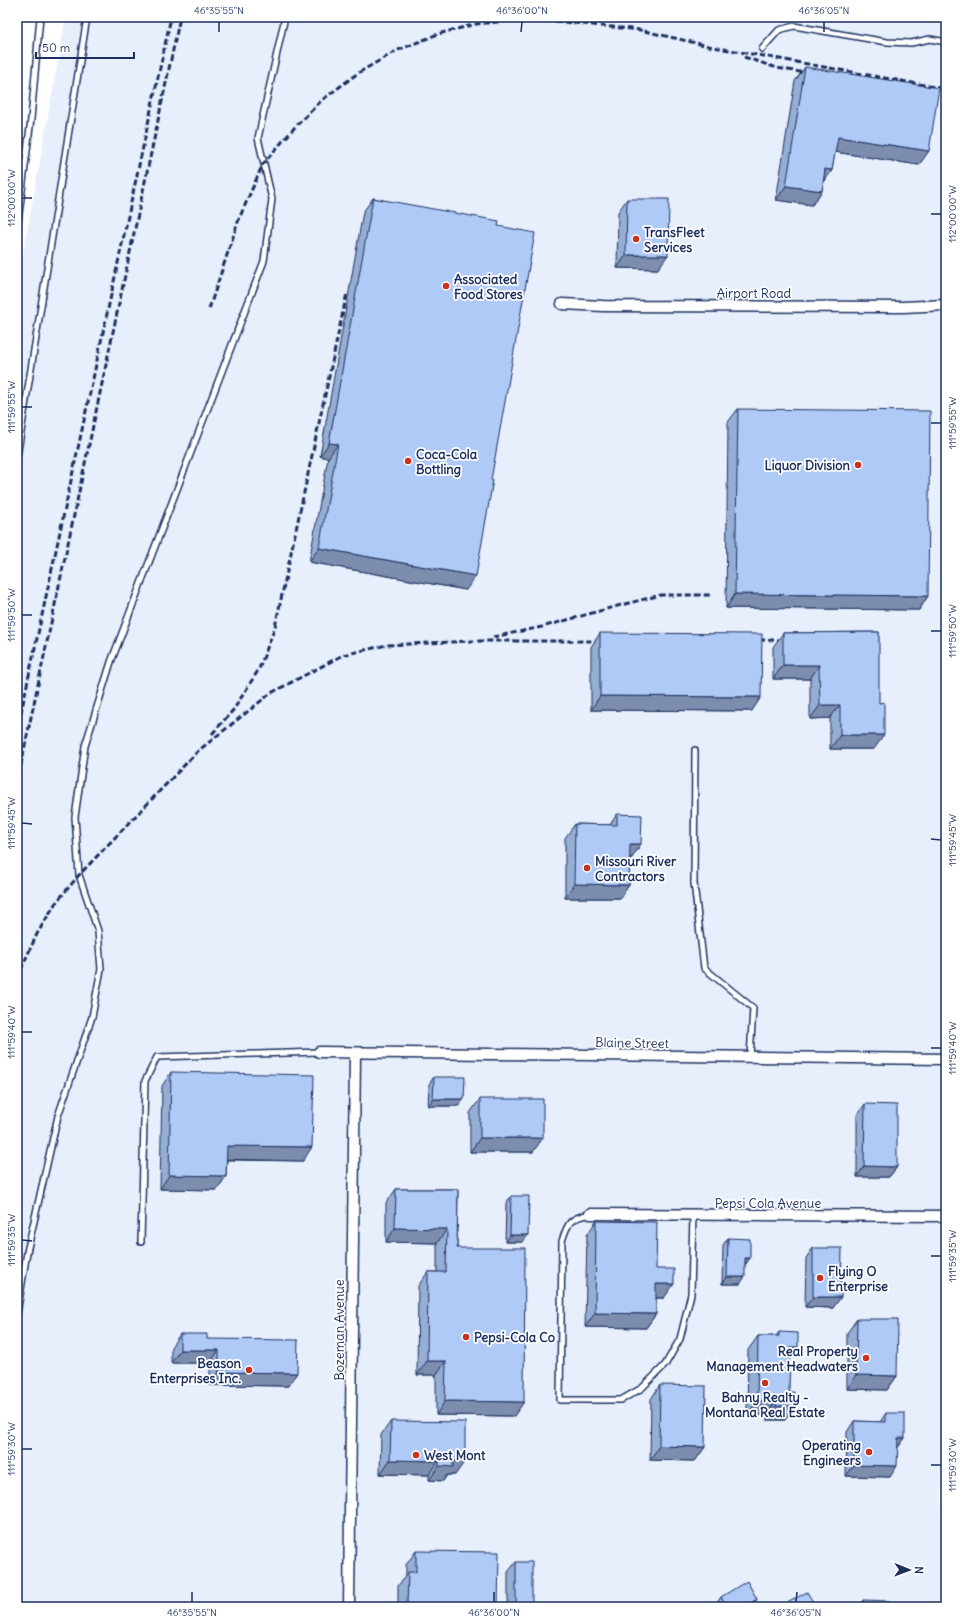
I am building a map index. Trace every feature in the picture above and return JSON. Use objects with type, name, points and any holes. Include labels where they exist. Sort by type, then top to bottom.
[{"type":"street","name":"Airport Road","points":[[562,304],[603,306],[896,307],[946,305]]},
{"type":"street","name":"Blaine Street","points":[[319,1052],[946,1059]]},
{"type":"street","name":"Bozeman Avenue","points":[[349,1607],[355,1052]]},
{"type":"street","name":"Pepsi Cola Avenue","points":[[590,1214],[946,1216]]},
{"type":"lane","points":[[17,230],[31,119],[40,17]]},
{"type":"lane","points":[[17,457],[87,17]]},
{"type":"lane","points":[[17,1314],[27,1252],[58,1116],[92,1017],[100,969],[98,931],[79,875],[75,817],[85,746],[111,662],[264,261],[272,199],[258,138],[285,17]]},
{"type":"lane","points":[[762,49],[779,30],[794,26],[887,42],[911,43],[930,39],[946,42]]},
{"type":"lane","points":[[696,750],[694,883],[704,968],[754,1008],[750,1057]]},
{"type":"lane","points":[[141,1242],[145,1081],[157,1057],[319,1052]]},
{"type":"lane","points":[[590,1214],[577,1217],[566,1226],[562,1241],[560,1400],[621,1400],[642,1388],[665,1365],[680,1339],[691,1294],[693,1215]]},
{"type":"shaded area","points":[[66,17],[946,17],[946,889],[941,1607],[17,1607],[17,287]]},
{"type":"shaded area","points":[[946,1007],[946,1607],[943,1607]]},
{"type":"building","points":[[805,67],[939,88],[929,151],[838,137],[832,170],[825,169],[822,191],[786,186]]},
{"type":"building","points":[[373,198],[499,221],[498,226],[535,233],[491,480],[493,480],[476,576],[319,548],[338,444],[329,443]]},
{"type":"building","points":[[627,199],[669,199],[668,255],[626,255]]},
{"type":"building","points":[[738,409],[930,411],[928,596],[735,594]]},
{"type":"building","points":[[879,632],[879,703],[884,702],[884,735],[840,735],[840,705],[820,705],[819,665],[783,665],[783,633]]},
{"type":"building","points":[[600,633],[762,634],[761,697],[600,696]]},
{"type":"building","points":[[617,814],[642,815],[641,844],[630,844],[629,885],[574,884],[575,824],[617,825]]},
{"type":"building","points":[[171,1072],[314,1075],[312,1147],[227,1146],[226,1176],[169,1175]]},
{"type":"building","points":[[434,1077],[465,1077],[464,1099],[433,1099]]},
{"type":"building","points":[[480,1099],[543,1099],[543,1138],[480,1138]]},
{"type":"building","points":[[865,1104],[897,1105],[897,1167],[864,1166]]},
{"type":"building","points":[[396,1189],[458,1189],[457,1248],[525,1248],[524,1402],[445,1401],[446,1361],[427,1361],[428,1272],[446,1272],[447,1229],[395,1228]]},
{"type":"building","points":[[511,1196],[529,1196],[528,1235],[510,1235]]},
{"type":"building","points":[[596,1221],[657,1222],[656,1269],[674,1269],[674,1284],[656,1284],[656,1314],[595,1313]]},
{"type":"building","points":[[728,1238],[750,1239],[750,1258],[745,1258],[745,1277],[727,1277]]},
{"type":"building","points":[[813,1248],[842,1248],[841,1297],[813,1297]]},
{"type":"building","points":[[857,1319],[898,1319],[897,1376],[856,1375]]},
{"type":"building","points":[[779,1332],[798,1333],[798,1347],[790,1347],[789,1392],[794,1392],[794,1406],[776,1406],[776,1401],[757,1401],[758,1336],[779,1336]]},
{"type":"building","points":[[180,1334],[207,1334],[207,1339],[298,1340],[297,1373],[219,1372],[219,1350],[180,1350]]},
{"type":"building","points":[[660,1385],[706,1386],[705,1447],[659,1446]]},
{"type":"building","points":[[886,1413],[905,1413],[905,1438],[898,1438],[897,1466],[854,1465],[854,1421],[886,1422]]},
{"type":"building","points":[[391,1421],[465,1422],[465,1461],[453,1461],[453,1467],[439,1466],[439,1461],[390,1460]]},
{"type":"building","points":[[416,1551],[499,1552],[498,1607],[407,1607],[408,1572],[416,1572]]},
{"type":"building","points":[[516,1562],[532,1562],[532,1607],[516,1607]]},
{"type":"building","points":[[747,1581],[757,1599],[744,1607],[727,1607],[721,1597]]},
{"type":"building","points":[[807,1592],[816,1607],[780,1607]]},
{"type":"building","points":[[863,1600],[890,1601],[889,1607],[863,1607]]},
{"type":"railway","points":[[17,731],[171,17]]},
{"type":"railway","points":[[17,783],[180,17]]},
{"type":"railway","points":[[209,309],[239,219],[263,164],[295,127],[322,100],[358,73],[396,51],[438,34],[476,24],[535,19],[640,30],[713,47],[946,89]]},
{"type":"railway","points":[[744,57],[777,68],[811,74]]},
{"type":"railway","points":[[212,734],[234,709],[259,669],[275,627],[347,293]]},
{"type":"railway","points":[[493,637],[542,627],[661,595],[711,595]]},
{"type":"railway","points":[[750,640],[788,640]]},
{"type":"railway","points":[[17,978],[37,934],[55,904],[79,875],[198,751],[271,693],[343,655],[387,645],[472,641],[606,641]]},
{"type":"place","name":"TransFleet Services","points":[[636,239]]},
{"type":"place","name":"Associated Food Stores","points":[[446,286]]},
{"type":"place","name":"Coca-Cola Bottling","points":[[408,461]]},
{"type":"place","name":"Liquor Division","points":[[858,465]]},
{"type":"place","name":"Missouri River Contractors","points":[[587,868]]},
{"type":"place","name":"Flying O Enterprise","points":[[820,1278]]},
{"type":"place","name":"Pepsi-Cola Co","points":[[466,1337]]},
{"type":"place","name":"Real Property Management Headwaters","points":[[866,1358]]},
{"type":"place","name":"Beason Enterprises Inc.","points":[[249,1370]]},
{"type":"place","name":"Bahny Realty - Montana Real Estate","points":[[765,1383]]},
{"type":"place","name":"Operating Engineers","points":[[869,1452]]},
{"type":"place","name":"West Mont","points":[[416,1455]]}]
